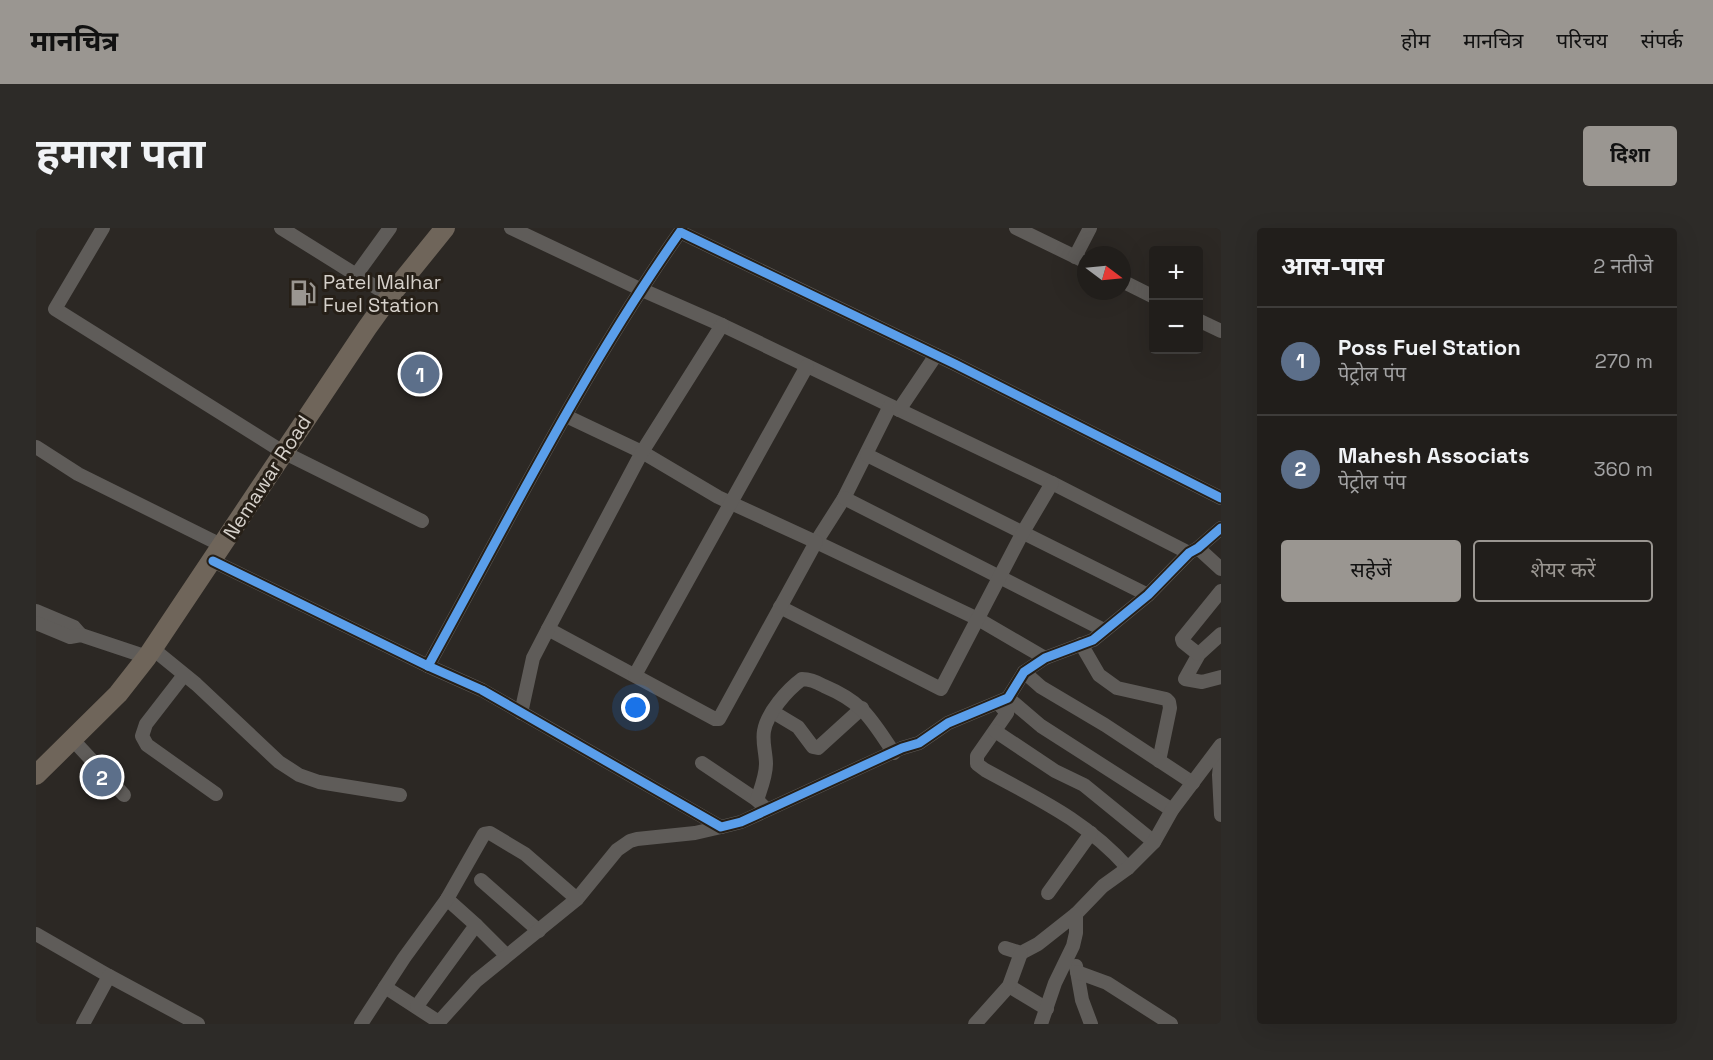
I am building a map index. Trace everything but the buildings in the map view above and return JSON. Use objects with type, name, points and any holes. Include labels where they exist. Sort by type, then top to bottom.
[{"type":"highway","name":"Nemawar Road","points":[[36,775],[118,694],[279,449],[430,228]]},
{"type":"highway","name":"Nemawar Road","points":[[386,293],[445,228]]},
{"type":"highway","name":"Nemawar Road","points":[[36,762],[146,654]]},
{"type":"street","points":[[103,228],[55,309],[279,449],[422,521]]},
{"type":"street","points":[[281,228],[386,293]]},
{"type":"street","points":[[356,275],[390,228]]},
{"type":"street","points":[[512,228],[722,325],[1194,551],[1221,569]]},
{"type":"street","points":[[1016,228],[1077,258]]},
{"type":"street","points":[[1085,246],[1090,228]]},
{"type":"street","points":[[428,666],[566,416],[675,230],[936,355],[1221,498]]},
{"type":"street","points":[[1131,286],[1149,294]]},
{"type":"street","points":[[1203,322],[1221,331]]},
{"type":"street","points":[[521,712],[533,658],[548,629],[642,452],[722,325]]},
{"type":"street","points":[[548,629],[715,719],[719,719],[816,542],[844,498],[894,408],[936,355]]},
{"type":"street","points":[[635,675],[733,503],[807,366]]},
{"type":"street","points":[[566,416],[642,452],[718,497],[978,619],[1045,658]]},
{"type":"street","points":[[36,447],[78,474],[213,551],[428,666],[482,690],[721,827]]},
{"type":"street","points":[[867,455],[1148,595]]},
{"type":"street","points":[[780,607],[941,689],[1023,532],[1052,483]]},
{"type":"street","points":[[844,498],[1104,630]]},
{"type":"street","points":[[385,987],[417,1006],[438,1023],[476,981],[577,899],[617,850],[630,841],[694,833],[741,822],[761,804],[919,743],[948,723],[1003,701],[1024,672],[1045,658],[1093,640],[1148,595],[1221,528]]},
{"type":"street","points":[[1198,654],[1182,639],[1221,591]]},
{"type":"street","points":[[36,611],[74,627],[81,635]]},
{"type":"street","points":[[36,622],[70,636],[81,635],[146,654],[184,675],[279,762],[299,776],[319,782],[400,795]]},
{"type":"street","points":[[1221,634],[1198,654],[1185,679],[1202,682],[1221,677]]},
{"type":"street","points":[[1081,644],[1099,675],[1117,688],[1166,699],[1169,702],[1170,708],[1159,761]]},
{"type":"street","points":[[1024,672],[1041,687],[1105,725],[1193,783]]},
{"type":"street","points":[[184,675],[146,724],[142,736],[147,745],[216,794]]},
{"type":"street","points":[[761,804],[765,776],[763,733],[773,712],[799,681],[805,679],[842,694],[862,708],[894,753]]},
{"type":"street","points":[[1003,701],[1007,713],[977,756],[977,764],[1043,800],[1091,833],[1111,849],[1128,868]]},
{"type":"street","points":[[1003,701],[1172,810]]},
{"type":"street","points":[[773,712],[798,727],[813,747],[818,748],[862,708]]},
{"type":"street","points":[[995,731],[1055,771],[1084,785],[1154,842]]},
{"type":"street","points":[[73,740],[124,795]]},
{"type":"street","points":[[975,1024],[1009,986],[1021,953],[1038,944],[1076,914],[1103,885],[1128,868],[1154,842],[1172,810],[1221,745]]},
{"type":"street","points":[[1221,755],[1219,775],[1221,815]]},
{"type":"street","points":[[702,763],[761,804]]},
{"type":"street","points":[[1048,893],[1091,833]]},
{"type":"street","points":[[361,1024],[447,899],[484,834],[503,839],[525,854],[577,899]]},
{"type":"street","points":[[481,880],[539,931]]},
{"type":"street","points":[[447,899],[506,955]]},
{"type":"street","points":[[1041,1024],[1055,983],[1073,946],[1076,914]]},
{"type":"street","points":[[417,1006],[476,925]]},
{"type":"street","points":[[36,934],[198,1024]]},
{"type":"street","points":[[1073,946],[1082,1000],[1091,1024]]},
{"type":"street","points":[[1005,948],[1021,953]]},
{"type":"street","points":[[1077,972],[1107,983],[1171,1024]]},
{"type":"street","points":[[83,1024],[109,976]]},
{"type":"street","points":[[1009,986],[1047,1009]]},
{"type":"cycle path","points":[[428,666],[580,390],[645,283],[680,232],[955,364],[1221,498]]},
{"type":"cycle path","points":[[213,561],[482,690],[721,827],[741,822],[902,748],[919,743],[948,723],[1008,698],[1024,672],[1045,658],[1093,640],[1148,595],[1189,553],[1221,528]]},
{"type":"place","name":"Patel Malhar Fuel Station","points":[[303,293]]},
{"type":"place","name":"Poss Fuel Station","points":[[420,374]]},
{"type":"place","name":"Mahesh Associats","points":[[102,777]]}]
